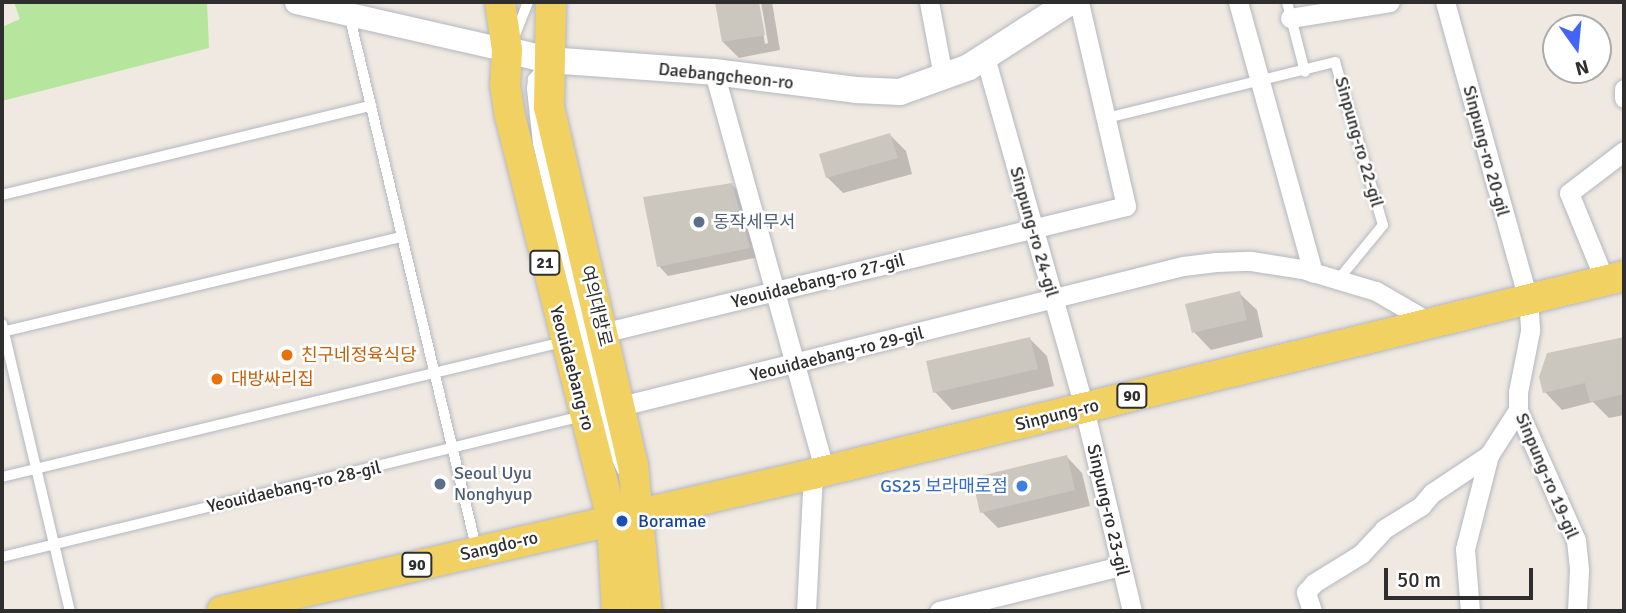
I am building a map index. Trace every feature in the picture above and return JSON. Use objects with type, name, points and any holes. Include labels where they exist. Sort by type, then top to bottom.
[{"type":"main road","name":"Yeouidaebang-ro","points":[[500,2],[507,50],[505,86],[510,116],[565,341],[585,416],[626,517],[617,611]]},
{"type":"main road","name":"여의대방로","points":[[551,2],[548,60],[550,107],[621,406],[626,517],[647,611]]},
{"type":"main road","name":"Daebangcheon-ro","points":[[507,50],[548,60],[714,72],[856,90],[900,92],[985,57],[1070,2]]},
{"type":"main road","name":"Sinpung-ro","points":[[626,517],[1614,278]]},
{"type":"main road","name":"Sangdo-ro","points":[[222,611],[626,517]]},
{"type":"street","points":[[296,2],[507,50]]},
{"type":"street","points":[[929,2],[943,76]]},
{"type":"street","points":[[1033,228],[1126,206],[1079,2]]},
{"type":"street","points":[[1238,2],[1314,273]]},
{"type":"street","points":[[1288,10],[1390,2]]},
{"type":"street","name":"Sinpung-ro 20-gil","points":[[1445,2],[1528,299]]},
{"type":"street","name":"Sinpung-ro 24-gil","points":[[985,57],[1084,408]]},
{"type":"street","points":[[714,72],[796,365],[819,472],[806,611]]},
{"type":"street","points":[[1624,89],[1624,98]]},
{"type":"street","points":[[1614,278],[1569,193],[1624,151]]},
{"type":"street","name":"Yeouidaebang-ro 27-gil","points":[[602,333],[1033,228]]},
{"type":"street","points":[[1053,299],[1183,266],[1251,261],[1314,273],[1376,291],[1431,323]]},
{"type":"street","name":"Yeouidaebang-ro 29-gil","points":[[621,406],[796,365],[1053,299]]},
{"type":"street","name":"Sinpung-ro 19-gil","points":[[1528,299],[1531,331],[1518,392],[1518,410],[1576,540],[1579,571],[1577,611]]},
{"type":"street","name":"Sinpung-ro 23-gil","points":[[1084,408],[1132,611]]},
{"type":"street","points":[[1470,611],[1465,549],[1489,455],[1518,410]]},
{"type":"street","points":[[1312,611],[1306,592],[1314,583],[1361,554],[1384,529],[1421,506],[1432,493],[1489,455]]},
{"type":"street","points":[[939,611],[1121,566]]},
{"type":"lane","points":[[507,50],[521,27],[528,2]]},
{"type":"lane","points":[[1107,118],[1305,72],[1288,10]]},
{"type":"lane","points":[[349,12],[477,551]]},
{"type":"lane","points":[[548,60],[533,79],[538,143],[626,517]]},
{"type":"lane","name":"Sinpung-ro 22-gil","points":[[1305,72],[1335,62],[1383,225],[1338,280]]},
{"type":"lane","points":[[2,195],[371,106]]},
{"type":"lane","points":[[70,611],[2,330],[402,237]]},
{"type":"lane","points":[[2,477],[565,341]]},
{"type":"lane","name":"Yeouidaebang-ro 28-gil","points":[[2,556],[453,450],[585,416]]},
{"type":"green space","points":[[14,2],[207,2],[209,48],[2,101],[2,27],[20,19]]},
{"type":"building","points":[[715,2],[759,2],[765,35],[722,42]]},
{"type":"building","points":[[890,133],[898,158],[826,178],[819,154]]},
{"type":"building","name":"동작세무서","points":[[732,183],[750,248],[657,267],[643,197]]},
{"type":"building","points":[[1240,291],[1247,320],[1192,333],[1185,304]]},
{"type":"building","points":[[1030,337],[1038,369],[933,393],[926,361]]},
{"type":"building","points":[[1624,337],[1624,394],[1590,402],[1585,383],[1543,393],[1539,377],[1547,353]]},
{"type":"building","points":[[1067,455],[1075,490],[980,513],[972,478]]},
{"type":"place","name":"동작세무서","points":[[699,222]]},
{"type":"place","name":"친구네정육식당","points":[[287,355]]},
{"type":"place","name":"대방싸리집","points":[[217,379]]},
{"type":"place","name":"Seoul Uyu Nonghyup","points":[[440,484]]},
{"type":"place","name":"GS25 보라매로점","points":[[1022,486]]},
{"type":"place","name":"Boramae","points":[[622,521]]}]
